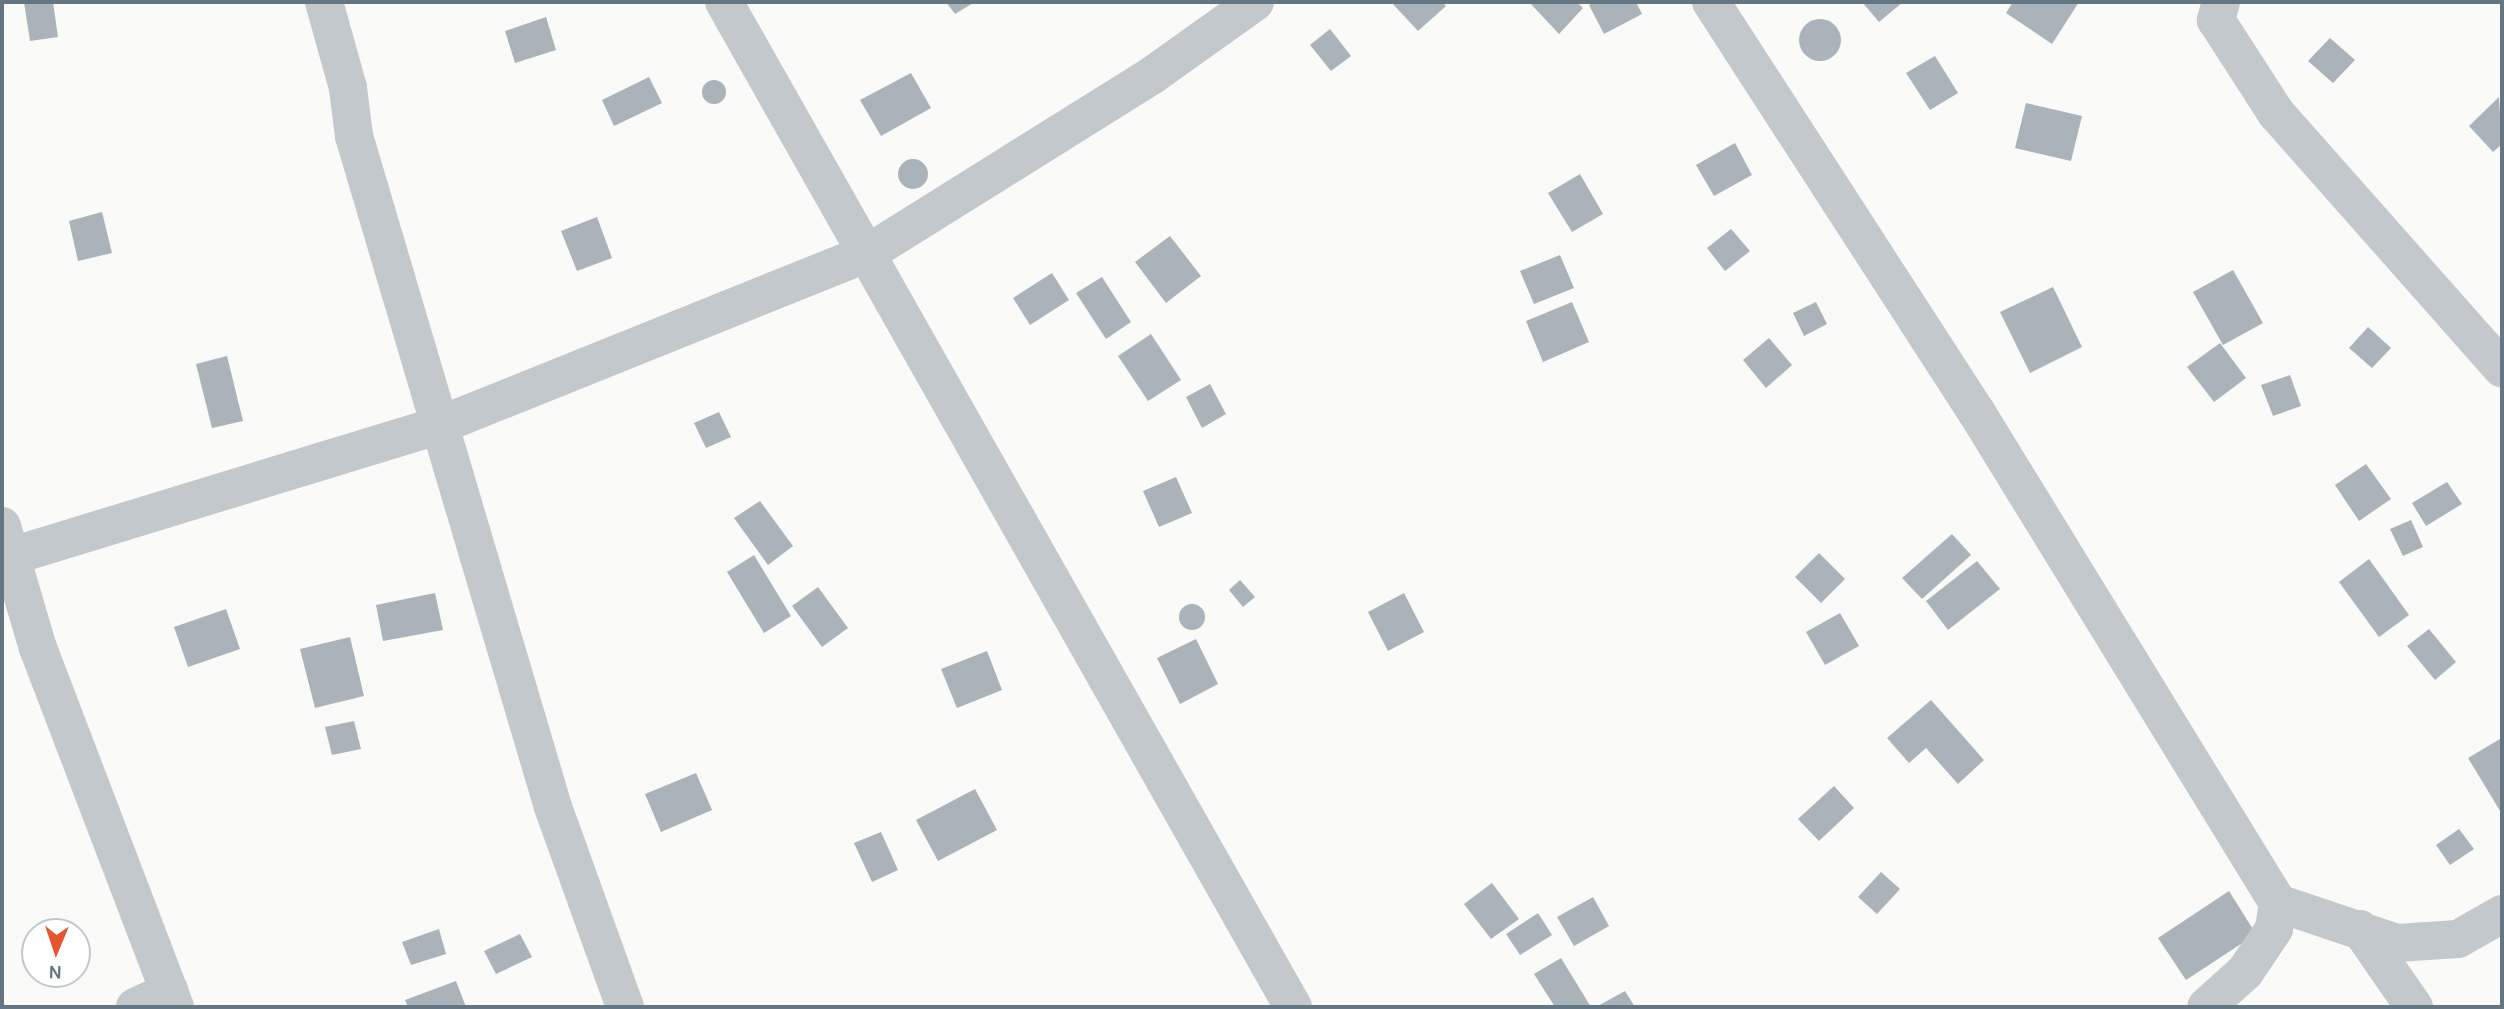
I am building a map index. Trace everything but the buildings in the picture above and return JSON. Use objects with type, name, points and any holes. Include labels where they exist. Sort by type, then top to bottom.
[{"type":"street","points":[[324,2],[348,88],[354,136],[553,807],[625,1007]]},
{"type":"street","points":[[724,2],[1293,1007]]},
{"type":"street","points":[[135,1007],[172,999],[38,648],[5,547],[440,425],[868,253],[1154,74],[1255,2]]},
{"type":"street","points":[[1711,2],[1977,413],[2278,903],[2274,929],[2253,961],[2206,1007]]},
{"type":"street","points":[[2221,2],[2216,20],[2276,113],[2502,368]]},
{"type":"street","points":[[2278,903],[2397,943],[2429,944],[2458,939],[2502,914]]},
{"type":"street","points":[[2360,929],[2414,1007]]}]
